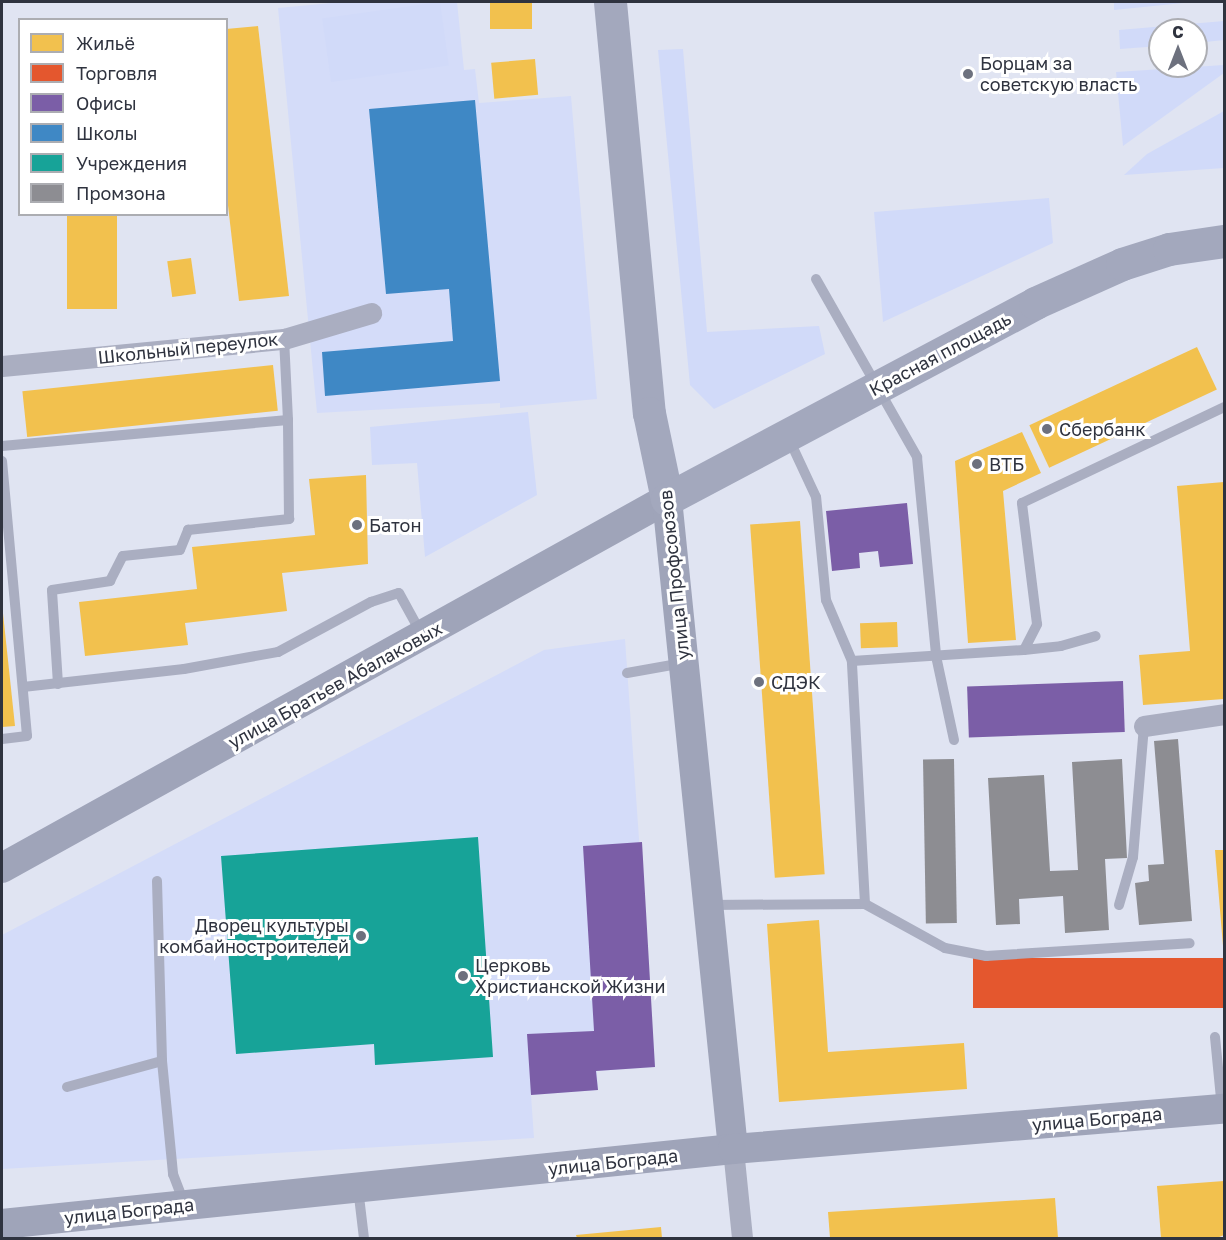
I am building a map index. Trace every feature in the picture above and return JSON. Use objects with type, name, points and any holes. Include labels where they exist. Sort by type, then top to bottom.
[{"type":"main road","name":"улица Профсоюзов","points":[[610,2],[649,414],[667,498]]},
{"type":"main road","name":"Красная площадь","points":[[667,498],[1035,303],[1122,264],[1169,249],[1224,241]]},
{"type":"street","name":"Школьный переулок","points":[[2,366],[285,339],[371,312]]},
{"type":"street","name":"улица Братьев Абалаковых","points":[[2,868],[423,637],[667,498]]},
{"type":"street","name":"улица Профсоюзов","points":[[667,498],[734,1149]]},
{"type":"street","points":[[1144,726],[1224,714]]},
{"type":"street","name":"улица Бограда","points":[[18,1228],[185,1205],[734,1149],[1223,1109]]},
{"type":"street","points":[[734,1149],[742,1239]]},
{"type":"lane","points":[[816,279],[859,350],[875,388],[917,457],[936,656],[954,740]]},
{"type":"lane","points":[[58,684],[52,590],[110,581],[123,556],[180,550],[188,530],[289,519],[285,339]]},
{"type":"lane","points":[[1024,650],[1037,624],[1022,503],[1224,407]]},
{"type":"lane","points":[[2,446],[288,420]]},
{"type":"lane","points":[[788,435],[816,497],[826,600],[852,661],[865,904]]},
{"type":"lane","points":[[2,461],[27,736],[2,739]]},
{"type":"lane","points":[[23,687],[184,669],[278,652],[371,602],[399,593],[423,637]]},
{"type":"lane","points":[[852,661],[1024,650],[1061,646],[1096,636]]},
{"type":"lane","points":[[627,673],[684,663]]},
{"type":"lane","points":[[1119,905],[1133,857],[1144,726]]},
{"type":"lane","points":[[157,881],[162,1061],[173,1174],[185,1205]]},
{"type":"lane","points":[[709,905],[865,904],[945,948],[986,956],[1190,943]]},
{"type":"lane","points":[[1215,1037],[1223,1109]]},
{"type":"lane","points":[[67,1087],[162,1061]]},
{"type":"lane","points":[[358,1188],[364,1239]]},
{"type":"shaded area","points":[[342,2],[457,2],[464,70],[475,69],[479,103],[571,96],[597,399],[500,408],[500,403],[317,413],[278,8]]},
{"type":"shaded area","points":[[440,2],[449,65],[331,82],[322,19]]},
{"type":"shaded area","points":[[1114,2],[1193,2],[1114,10]]},
{"type":"shaded area","points":[[1224,21],[1224,40],[1208,42],[1208,22]]},
{"type":"shaded area","points":[[1148,28],[1148,47],[1120,49],[1119,30]]},
{"type":"shaded area","points":[[683,49],[707,332],[819,326],[825,354],[714,409],[690,385],[658,50]]},
{"type":"shaded area","points":[[1224,65],[1224,73],[1123,146],[1116,72],[1148,70],[1148,78],[1208,78],[1208,66]]},
{"type":"shaded area","points":[[1224,111],[1224,168],[1124,175],[1147,154]]},
{"type":"shaded area","points":[[1049,198],[1053,243],[883,322],[874,212]]},
{"type":"shaded area","points":[[528,412],[537,495],[425,557],[417,463],[372,465],[370,427]]},
{"type":"shaded area","points":[[625,639],[655,1067],[597,1071],[598,1090],[531,1095],[534,1138],[2,1169],[2,935],[544,650]]},
{"type":"building: Жильё","points":[[490,2],[532,2],[532,29],[490,29]]},
{"type":"building: Жильё","points":[[258,26],[289,296],[239,301],[228,205],[228,29]]},
{"type":"building: Жильё","points":[[535,59],[538,95],[494,99],[491,63]]},
{"type":"building: Жильё","points":[[67,216],[117,216],[117,309],[67,309]]},
{"type":"building: Жильё","points":[[191,258],[196,294],[172,297],[167,261]]},
{"type":"building: Жильё","points":[[1197,347],[1217,390],[1049,468],[1029,425]]},
{"type":"building: Жильё","points":[[273,365],[278,411],[27,437],[22,391]]},
{"type":"building: Жильё","points":[[1022,432],[1041,473],[1003,491],[1016,640],[968,643],[955,461]]},
{"type":"building: Жильё","points":[[366,475],[368,564],[282,573],[287,611],[185,623],[188,645],[85,656],[79,602],[197,589],[192,547],[315,535],[309,479]]},
{"type":"building: Жильё","points":[[1224,482],[1224,699],[1143,705],[1139,655],[1190,651],[1177,486]]},
{"type":"building: Жильё","points":[[800,521],[825,874],[775,878],[750,524]]},
{"type":"building: Жильё","points":[[2,604],[15,726],[2,727]]},
{"type":"building: Жильё","points":[[897,622],[898,647],[861,648],[860,623]]},
{"type":"building: Жильё","points":[[1215,850],[1224,850],[1224,946],[1223,946]]},
{"type":"building: Жильё","points":[[819,920],[828,1052],[964,1043],[967,1089],[779,1102],[767,924]]},
{"type":"building: Жильё","points":[[1224,1181],[1224,1235],[1217,1238],[1161,1238],[1157,1186]]},
{"type":"building: Жильё","points":[[1055,1198],[1058,1238],[830,1238],[828,1212]]},
{"type":"building: Жильё","points":[[661,1227],[662,1238],[577,1238],[576,1235]]},
{"type":"building: Торговля","points":[[973,958],[1224,958],[1224,1008],[973,1008]]},
{"type":"building: Офисы","points":[[907,503],[913,564],[880,567],[878,551],[859,553],[860,568],[832,571],[826,511]]},
{"type":"building: Офисы","points":[[1123,681],[1125,732],[969,737],[967,686]]},
{"type":"building: Офисы","points":[[642,842],[655,1067],[596,1071],[598,1090],[531,1095],[527,1034],[594,1031],[583,846]]},
{"type":"building: Школы","points":[[475,100],[500,381],[325,396],[322,352],[453,341],[449,289],[386,294],[369,109]]},
{"type":"building: Учреждения","points":[[478,837],[493,1057],[375,1065],[374,1044],[236,1054],[221,856]]},
{"type":"building: Промзона","points":[[1178,739],[1192,921],[1139,925],[1135,883],[1149,881],[1148,865],[1164,864],[1154,741]]},
{"type":"building: Промзона","points":[[954,759],[957,923],[926,924],[923,760]]},
{"type":"building: Промзона","points":[[1122,759],[1127,858],[1105,859],[1109,930],[1065,933],[1063,896],[1019,899],[1020,924],[996,925],[988,778],[1044,775],[1050,871],[1078,870],[1072,762]]},
{"type":"place","name":"Борцам за советскую власть","points":[[968,74]]},
{"type":"place","name":"Сбербанк","points":[[1047,429]]},
{"type":"place","name":"ВТБ","points":[[977,464]]},
{"type":"place","name":"Батон","points":[[357,525]]},
{"type":"place","name":"СДЭК","points":[[759,682]]},
{"type":"place","name":"Дворец культуры комбайностроителей","points":[[361,936]]},
{"type":"place","name":"Церковь Христианской Жизни","points":[[463,976]]}]
